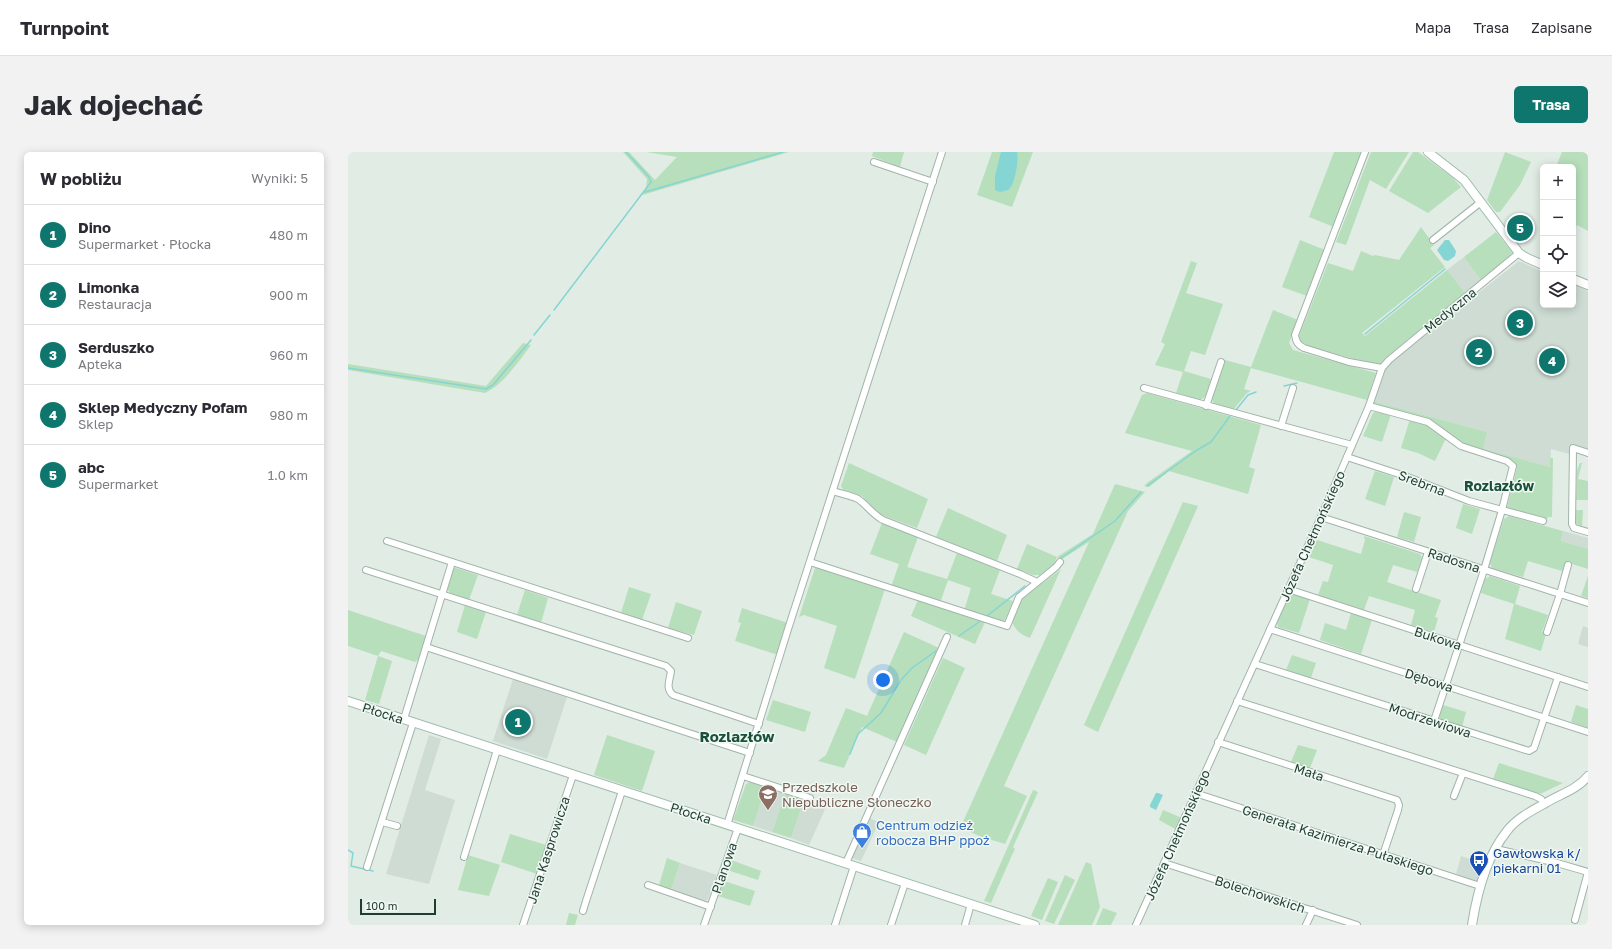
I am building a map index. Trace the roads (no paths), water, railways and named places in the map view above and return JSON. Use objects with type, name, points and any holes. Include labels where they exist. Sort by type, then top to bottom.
[{"type":"street","points":[[727,825],[942,152]]},
{"type":"street","points":[[1365,152],[1295,335],[1295,341],[1298,345],[1304,348],[1349,362],[1382,368]]},
{"type":"street","points":[[1428,152],[1464,180],[1519,253],[1540,264]]},
{"type":"street","points":[[874,162],[933,182]]},
{"type":"street","points":[[1433,240],[1480,202]]},
{"type":"street","name":"Medyczna","points":[[1382,368],[1388,360],[1519,253]]},
{"type":"street","points":[[1576,279],[1588,285]]},
{"type":"street","points":[[1206,406],[1221,362]]},
{"type":"street","name":"Józefa Chełmońskiego","points":[[1136,925],[1321,517],[1369,406],[1382,368]]},
{"type":"street","points":[[1144,388],[1352,445]]},
{"type":"street","points":[[1281,426],[1293,388]]},
{"type":"street","points":[[1369,406],[1428,422],[1460,446],[1508,461],[1512,464],[1513,471],[1484,570],[1434,721]]},
{"type":"street","points":[[1588,452],[1573,448],[1572,527],[1588,532]]},
{"type":"street","name":"Srebrna","points":[[1347,457],[1405,476],[1469,501],[1543,521]]},
{"type":"street","points":[[833,491],[858,500],[874,515],[882,520],[1037,582]]},
{"type":"street","name":"Radosna","points":[[1321,517],[1588,603]]},
{"type":"street","points":[[387,541],[688,638]]},
{"type":"street","points":[[1416,589],[1428,552]]},
{"type":"street","points":[[404,720],[452,562]]},
{"type":"street","points":[[810,562],[1004,626],[1008,625],[1019,597],[1056,567],[1060,562]]},
{"type":"street","points":[[1547,632],[1568,565]]},
{"type":"street","points":[[366,570],[666,666],[671,671],[668,686],[669,691],[673,695],[759,724]]},
{"type":"street","name":"Bukowa","points":[[1288,590],[1588,687]]},
{"type":"street","name":"Dębowa","points":[[1270,629],[1588,732]]},
{"type":"street","points":[[835,925],[850,865],[947,637]]},
{"type":"street","points":[[426,647],[750,753]]},
{"type":"street","name":"Modrzewiowa","points":[[1255,664],[1529,751],[1534,748],[1558,677]]},
{"type":"street","name":"Płocka","points":[[348,701],[1035,925]]},
{"type":"street","points":[[1237,701],[1535,796],[1541,799],[1544,804]]},
{"type":"street","points":[[367,867],[413,723]]},
{"type":"street","name":"Mała","points":[[1218,742],[1394,799],[1399,803],[1398,810],[1383,855]]},
{"type":"street","points":[[464,857],[496,750]]},
{"type":"street","points":[[1454,796],[1463,773]]},
{"type":"street","name":"Jana Kasprowicza","points":[[523,925],[573,775]]},
{"type":"street","points":[[743,776],[810,798]]},
{"type":"street","points":[[1472,925],[1480,886],[1496,849],[1507,831],[1513,824],[1587,779]]},
{"type":"street","points":[[583,911],[622,791]]},
{"type":"street","name":"Generała Kazimierza Pułaskiego","points":[[1195,793],[1480,886]]},
{"type":"street","points":[[382,822],[397,826]]},
{"type":"street","name":"Planowa","points":[[704,925],[738,828]]},
{"type":"street","points":[[1496,849],[1557,863],[1588,872],[1575,920]]},
{"type":"street","name":"Bolechowskich","points":[[1164,863],[1357,925]]},
{"type":"street","points":[[891,925],[905,883]]},
{"type":"street","name":"Planowa","points":[[648,885],[711,907]]},
{"type":"street","points":[[965,925],[972,904]]},
{"type":"street","points":[[1306,925],[1313,910]]},
{"type":"water","points":[[1001,152],[1017,152],[1017,160],[1015,177],[1011,187],[1008,190],[1000,192],[995,190],[995,176]]},
{"type":"water","points":[[1445,240],[1449,240],[1456,251],[1455,256],[1448,261],[1444,260],[1437,250]]},
{"type":"water","points":[[1156,793],[1163,795],[1156,810],[1150,807],[1150,805]]},
{"type":"waterway","points":[[554,310],[651,182],[649,177],[626,152]]},
{"type":"waterway","points":[[645,192],[783,152]]},
{"type":"waterway","points":[[1365,334],[1445,269]]},
{"type":"waterway","points":[[534,335],[550,315]]},
{"type":"waterway","points":[[348,368],[486,389],[493,385],[531,340]]},
{"type":"waterway","points":[[1284,386],[1297,383]]},
{"type":"waterway","points":[[1236,410],[1248,395],[1256,392]]},
{"type":"waterway","points":[[1147,486],[1197,450],[1211,442],[1230,416]]},
{"type":"waterway","points":[[1061,558],[1115,521],[1141,492]]},
{"type":"waterway","points":[[987,616],[1025,586]]},
{"type":"waterway","points":[[959,636],[979,622]]},
{"type":"waterway","points":[[850,754],[858,734],[881,713],[901,680],[912,668],[936,651]]},
{"type":"waterway","points":[[348,850],[353,853],[351,866],[373,871]]},
{"type":"place","name":"abc","points":[[1520,228]]},
{"type":"place","name":"Serduszko","points":[[1520,323]]},
{"type":"place","name":"Limonka","points":[[1479,352]]},
{"type":"place","name":"Sklep Medyczny Pofam","points":[[1552,361]]},
{"type":"place","name":"Dino","points":[[518,722]]},
{"type":"place","name":"Przedszkole Niepubliczne Słoneczko","points":[[768,811]]},
{"type":"place","name":"Centrum odzież robocza BHP ppoż","points":[[862,849]]},
{"type":"place","name":"Gawłowska k/ piekarni 01","points":[[1479,877]]},
{"type":"district","name":"Rozlazłów","points":[[1499,485]]},
{"type":"district","name":"Rozlazłów","points":[[737,736]]}]
